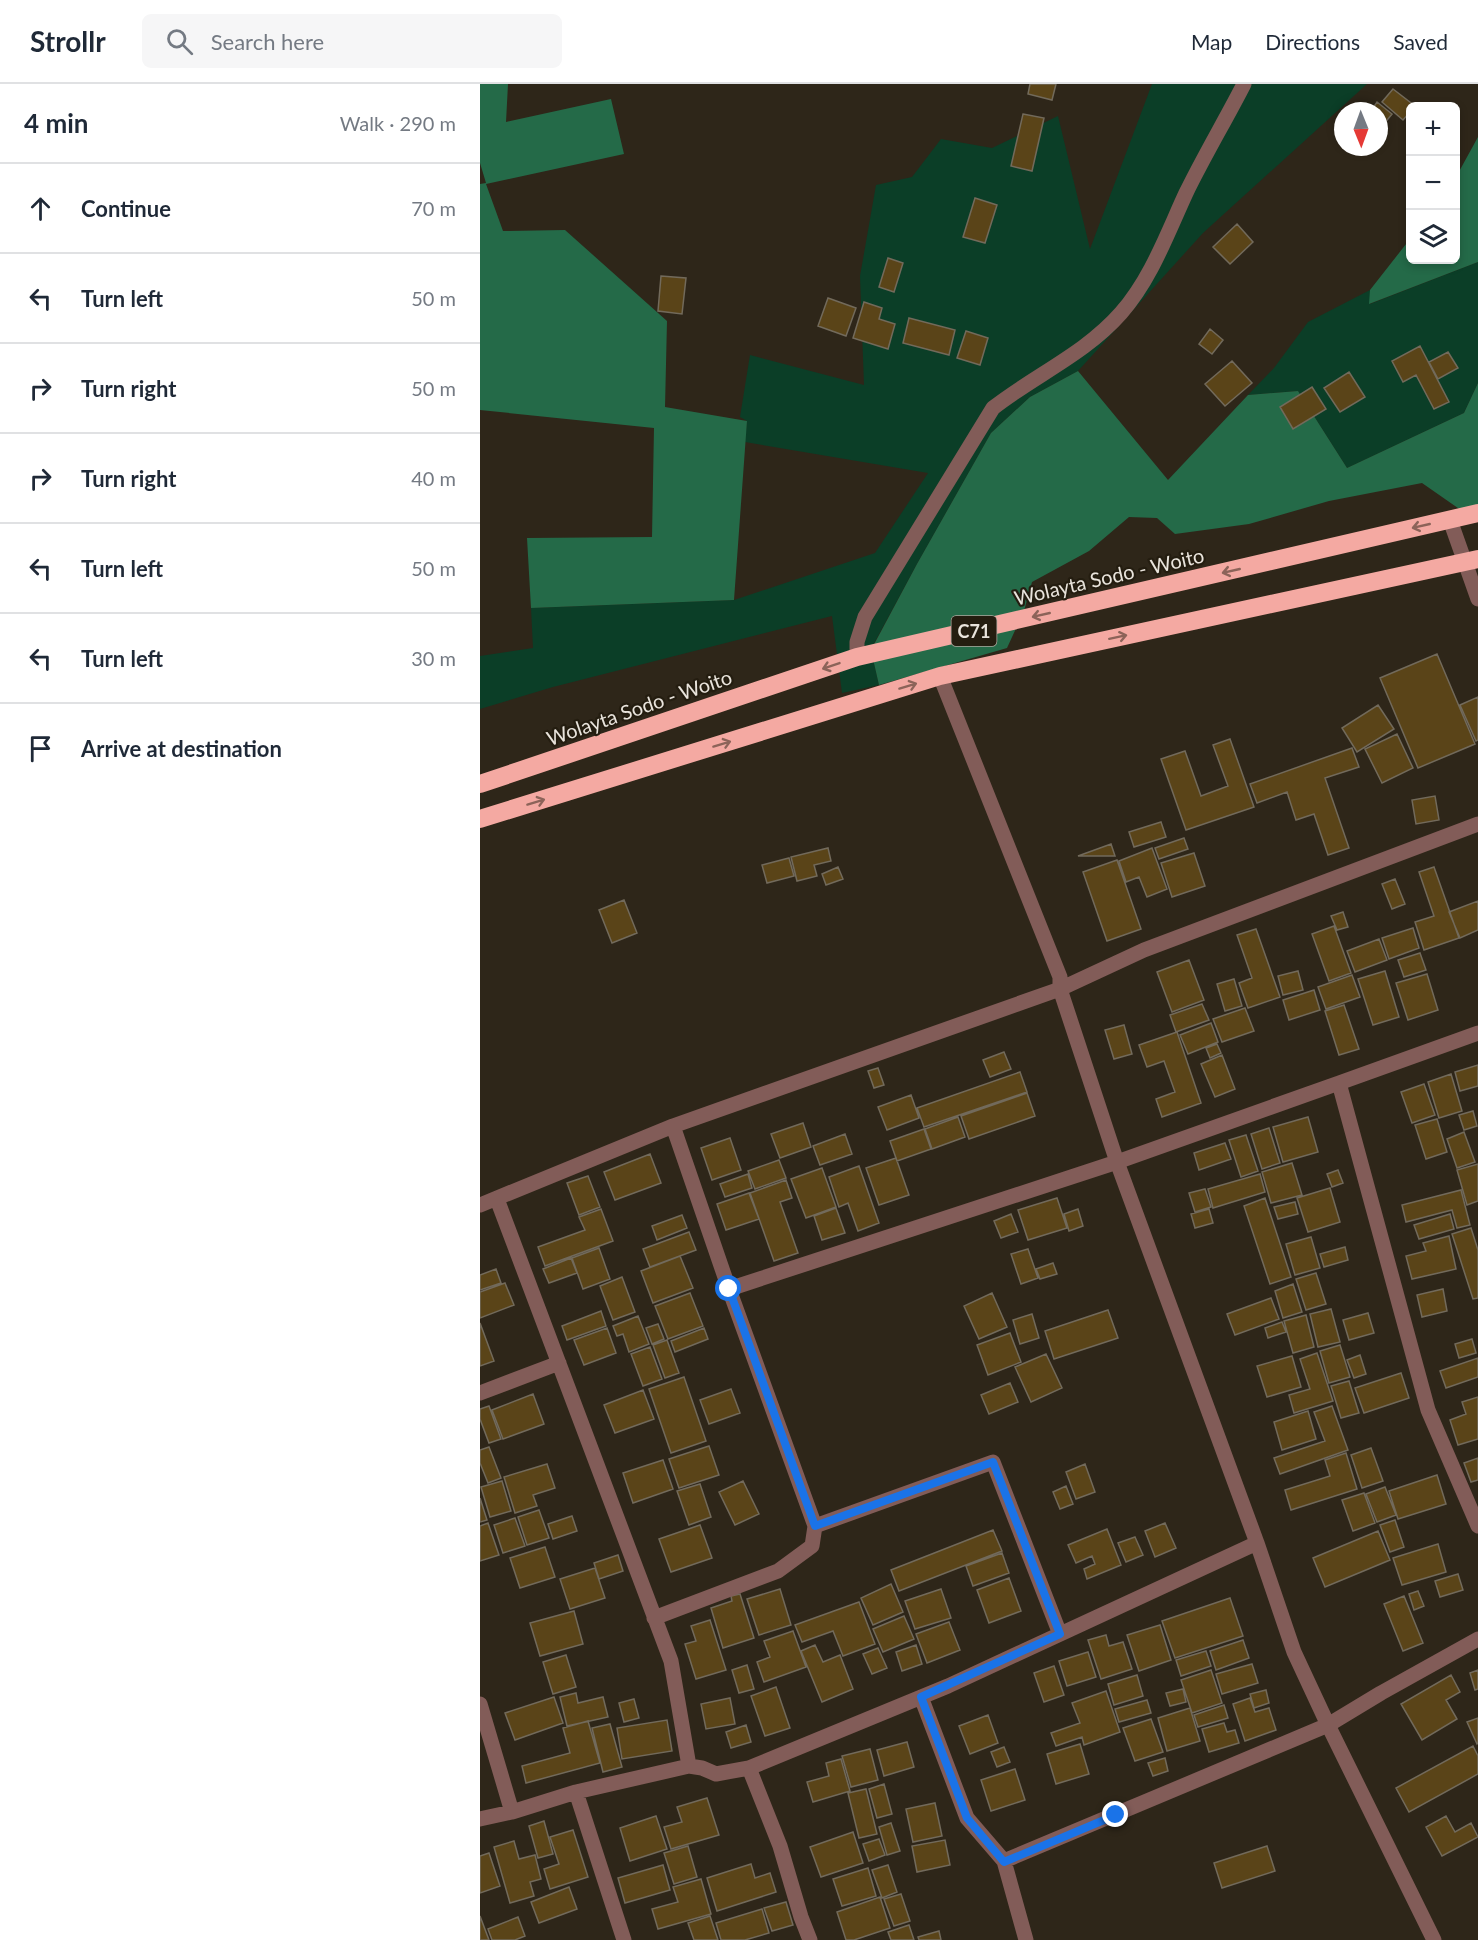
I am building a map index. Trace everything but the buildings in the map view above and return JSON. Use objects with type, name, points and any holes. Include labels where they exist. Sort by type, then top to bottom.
[{"type":"highway","name":"Wolayta Sodo - Woito","points":[[480,784],[857,657],[1478,513]]},
{"type":"highway","name":"C71","points":[[480,819],[940,676],[1472,560]]},
{"type":"street","points":[[857,657],[857,642],[865,617],[993,408],[1017,389],[1058,366],[1092,341],[1122,313],[1150,272],[1187,191],[1244,84]]},
{"type":"street","points":[[1450,520],[1472,560],[1478,598]]},
{"type":"street","points":[[940,676],[1060,977],[1060,989],[1117,1162],[1257,1543],[1294,1652],[1434,1940]]},
{"type":"street","points":[[480,1205],[673,1126],[1060,989],[1144,950],[1478,824]]},
{"type":"street","points":[[729,1289],[1117,1162],[1478,1033]]},
{"type":"street","points":[[1339,1083],[1428,1410],[1478,1526]]},
{"type":"street","points":[[654,1618],[778,1571],[812,1546],[815,1526],[673,1126]]},
{"type":"street","points":[[497,1198],[671,1661],[689,1766]]},
{"type":"street","points":[[480,1393],[560,1363]]},
{"type":"street","points":[[815,1526],[993,1462],[1060,1634]]},
{"type":"street","points":[[480,1820],[576,1792],[689,1766],[716,1774],[749,1768],[921,1697],[1257,1543]]},
{"type":"street","points":[[1004,1862],[1328,1725],[1478,1639]]},
{"type":"street","points":[[921,1697],[967,1818],[1004,1862],[1026,1940]]},
{"type":"street","points":[[480,1704],[513,1812]]},
{"type":"street","points":[[749,1768],[780,1846],[810,1940]]},
{"type":"street","points":[[576,1792],[624,1940]]},
{"type":"green space","points":[[480,84],[508,84],[506,122],[611,99],[624,154],[486,184],[503,231],[565,230],[667,321],[665,407],[747,421],[734,600],[531,608],[527,538],[652,537],[654,428],[480,410],[480,184],[486,183],[480,163]]},
{"type":"green space","points":[[1152,84],[1367,84],[1347,102],[1334,102],[1334,114],[1203,233],[1078,371],[1030,397],[991,433],[871,649],[879,685],[842,693],[832,616],[553,687],[480,709],[480,656],[533,648],[531,608],[734,600],[875,553],[928,473],[745,442],[747,421],[740,417],[750,355],[864,385],[860,276],[876,185],[912,177],[941,139],[992,148],[1058,116],[1090,249]]},
{"type":"green space","points":[[1478,137],[1478,262],[1369,304],[1370,290],[1406,244],[1406,264],[1460,264],[1460,170]]},
{"type":"green space","points":[[1478,262],[1478,383],[1464,413],[1347,468],[1298,391],[1248,395],[1274,368],[1308,322],[1370,290],[1370,304]]},
{"type":"green space","points":[[1078,371],[1168,480],[1248,395],[1298,391],[1347,468],[1464,413],[1478,383],[1478,522],[1422,483],[1329,501],[1249,524],[1175,534],[1157,518],[1129,517],[1089,551],[1032,582],[1024,611],[1007,648],[879,685],[871,650],[991,433],[1030,397]]},
{"type":"route","points":[[729,1289],[815,1526],[993,1462],[1060,1634],[921,1697],[967,1818],[1004,1862],[1116,1815]]}]
